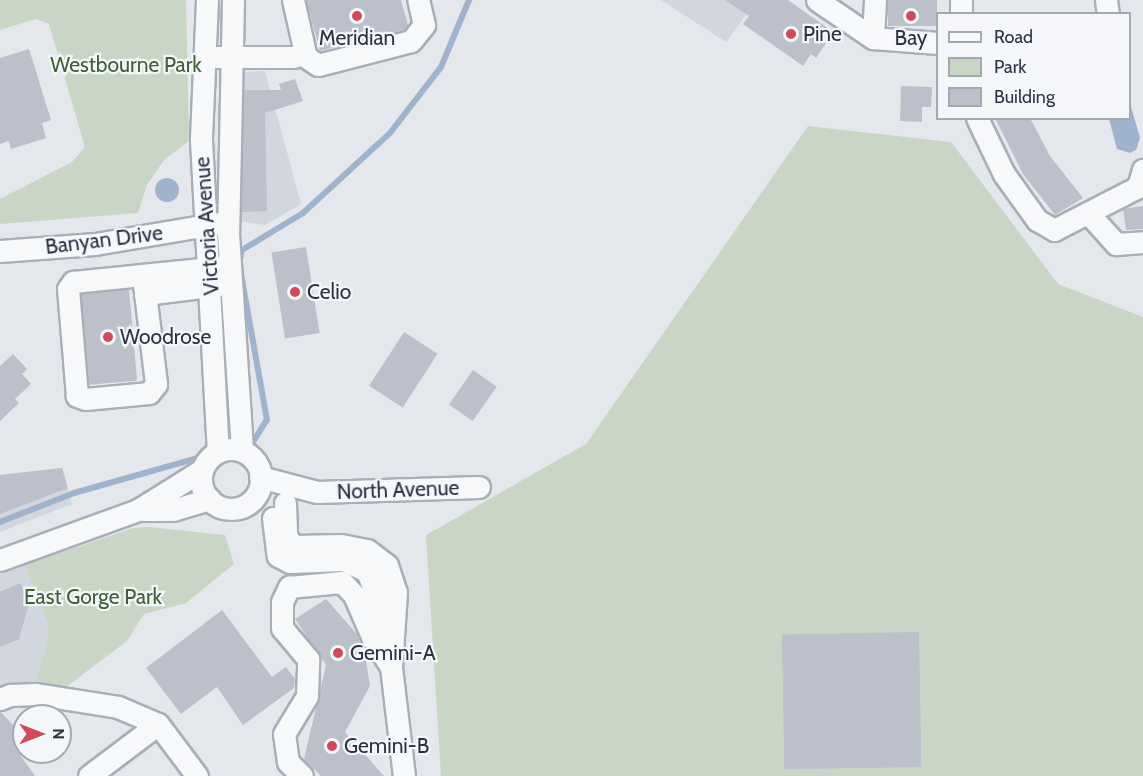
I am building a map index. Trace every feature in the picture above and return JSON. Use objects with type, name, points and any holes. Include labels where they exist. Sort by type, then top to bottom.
[{"type":"street","name":"Victoria Avenue","points":[[207,0],[202,57],[201,140],[218,224],[221,276],[236,353],[242,451]]},
{"type":"street","name":"Victoria Avenue","points":[[218,224],[229,140],[233,0]]},
{"type":"street","points":[[293,0],[306,57],[318,65],[411,41],[424,25],[417,0]]},
{"type":"street","points":[[817,0],[873,38],[936,43]]},
{"type":"street","points":[[873,38],[875,0]]},
{"type":"street","points":[[202,57],[294,57]]},
{"type":"street","points":[[977,120],[1004,174],[1037,220],[1054,230],[1138,187],[1143,170]]},
{"type":"street","points":[[201,140],[229,140]]},
{"type":"street","points":[[1088,213],[1116,244],[1143,242]]},
{"type":"street","name":"Banyan Drive","points":[[0,251],[95,244],[218,224]]},
{"type":"street","name":"Victoria Avenue","points":[[218,452],[214,354],[221,276]]},
{"type":"street","points":[[144,285],[156,384],[149,393],[85,399],[77,396],[68,289],[73,282],[144,285],[221,276]]},
{"type":"street","points":[[214,354],[236,353]]},
{"type":"street","points":[[0,560],[138,510],[202,471],[218,452],[242,451],[256,463],[260,477],[259,488],[251,501]]},
{"type":"street","points":[[202,471],[202,486],[209,499],[230,509],[251,501],[293,504],[317,492]]},
{"type":"street","points":[[260,477],[317,492]]},
{"type":"street","name":"North Avenue","points":[[317,492],[479,488]]},
{"type":"street","points":[[138,510],[173,510],[209,499]]},
{"type":"street","points":[[279,503],[286,537],[302,554]]},
{"type":"street","points":[[279,503],[273,537],[278,564],[302,554],[344,560],[367,571],[391,632],[391,667],[404,776]]},
{"type":"street","points":[[302,776],[288,762],[284,734],[307,696],[308,659],[282,628],[282,602],[289,587],[342,582],[354,595],[373,639],[391,667]]},
{"type":"street","points":[[0,699],[10,695],[36,693],[118,708],[158,724],[198,776]]},
{"type":"street","points":[[89,776],[158,724]]},
{"type":"shaded area","points":[[661,0],[757,0],[726,42]]},
{"type":"shaded area","points":[[265,71],[301,204],[265,225],[236,221],[235,73]]},
{"type":"shaded area","points":[[62,468],[72,504],[0,532],[0,475]]},
{"type":"shaded area","points":[[25,565],[48,623],[47,644],[33,686],[0,690],[0,574]]},
{"type":"green space","name":"Westbourne Park","points":[[0,0],[186,0],[189,141],[164,160],[147,185],[138,213],[0,224],[0,199],[72,162],[85,147],[49,24],[36,19],[0,30]]},
{"type":"green space","points":[[808,126],[951,142],[1058,284],[1143,317],[1143,776],[441,776],[426,535],[586,444]]},
{"type":"green space","name":"East Gorge Park","points":[[148,527],[225,535],[234,564],[186,603],[144,614],[127,641],[66,687],[33,686],[47,644],[48,623],[25,565],[133,528]]},
{"type":"water","points":[[1131,106],[1140,138],[1136,150],[1130,153],[1117,149],[1109,120],[1131,120]]},
{"type":"water","points":[[167,178],[175,182],[179,190],[175,198],[167,202],[159,198],[155,190],[159,182]]},
{"type":"building","name":"Meridian","points":[[306,0],[401,0],[408,25],[404,30],[320,51]]},
{"type":"building","name":"Pine","points":[[725,0],[788,0],[829,29],[821,40],[826,43],[816,58],[811,54],[803,66],[743,24],[749,16]]},
{"type":"building","name":"Bay","points":[[888,0],[937,0],[936,26],[888,26]]},
{"type":"building","points":[[29,49],[51,120],[42,123],[46,138],[11,149],[9,141],[0,144],[0,58]]},
{"type":"building","points":[[295,79],[303,101],[265,113],[267,211],[241,212],[244,90],[281,90],[279,84]]},
{"type":"building","points":[[901,86],[932,87],[931,107],[922,107],[922,122],[900,121]]},
{"type":"building","points":[[996,120],[1031,120],[1050,156],[1083,198],[1055,215],[1023,174]]},
{"type":"building","points":[[1143,206],[1143,229],[1126,230],[1123,209]]},
{"type":"building","name":"Celio","points":[[306,247],[320,333],[285,338],[271,252]]},
{"type":"building","name":"Woodrose","points":[[129,289],[137,381],[89,385],[81,293]]},
{"type":"building","points":[[404,332],[438,354],[403,407],[369,386]]},
{"type":"building","points":[[13,354],[27,369],[22,374],[31,384],[15,399],[19,403],[0,421],[0,366]]},
{"type":"building","points":[[473,370],[497,387],[473,421],[449,404]]},
{"type":"building","points":[[62,468],[68,488],[0,514],[0,475]]},
{"type":"building","points":[[20,583],[29,603],[19,639],[0,647],[0,592]]},
{"type":"building","name":"Gemini-A","points":[[326,599],[356,633],[364,648],[370,686],[345,732],[384,776],[321,776],[304,759],[326,665],[295,619]]},
{"type":"building","points":[[222,610],[272,677],[286,667],[295,679],[294,688],[243,725],[217,687],[181,714],[146,668]]},
{"type":"building","points":[[919,632],[921,767],[784,769],[782,634]]},
{"type":"building","points":[[0,711],[12,724],[12,764],[27,764],[35,776],[0,776]]},
{"type":"waterway","points":[[253,442],[267,420],[239,263],[242,250],[303,213],[390,133],[441,67],[469,0]]},
{"type":"waterway","points":[[0,522],[74,493],[198,458]]},
{"type":"place","name":"Meridian","points":[[357,16]]},
{"type":"place","name":"Bay","points":[[911,16]]},
{"type":"place","name":"Pine","points":[[791,34]]},
{"type":"place","name":"Celio","points":[[295,292]]},
{"type":"place","name":"Woodrose","points":[[108,337]]},
{"type":"place","name":"Gemini-A","points":[[338,653]]},
{"type":"place","name":"Gemini-B","points":[[332,746]]}]
